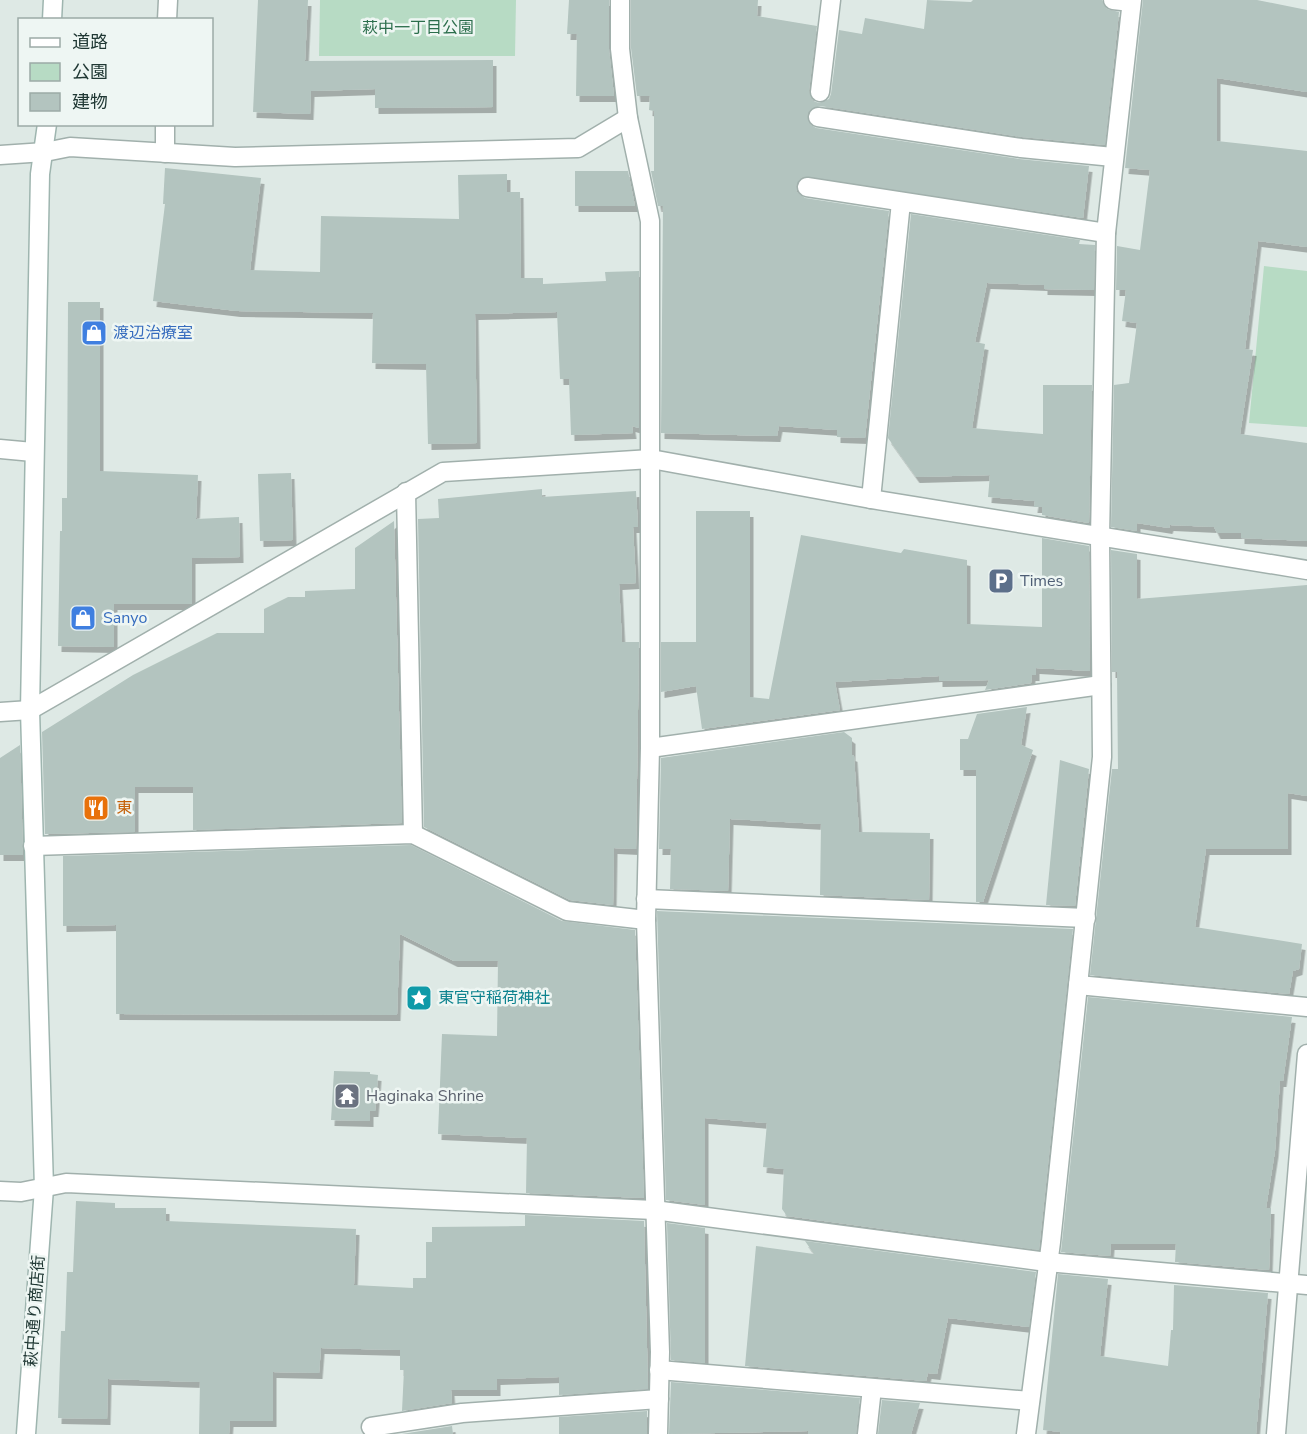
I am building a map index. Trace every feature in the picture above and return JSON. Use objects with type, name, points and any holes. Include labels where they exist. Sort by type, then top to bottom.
[{"type":"street","points":[[52,18],[53,0]]},
{"type":"street","points":[[167,18],[168,0]]},
{"type":"street","points":[[620,0],[620,49],[628,117],[650,221],[650,748],[646,920],[659,1370],[658,1434]]},
{"type":"street","points":[[820,92],[831,0]]},
{"type":"street","points":[[1026,1434],[1086,918],[1102,757],[1100,537],[1106,233],[1125,1]]},
{"type":"street","points":[[0,155],[45,152],[70,147],[235,157],[578,148],[628,117]]},
{"type":"street","points":[[818,117],[1021,148],[1113,157]]},
{"type":"street","name":"萩中通り商店街","points":[[26,1434],[44,1188],[30,710],[33,452],[40,174],[45,152],[47,126]]},
{"type":"street","points":[[165,126],[165,153]]},
{"type":"street","points":[[807,187],[1106,233]]},
{"type":"street","points":[[871,499],[901,202]]},
{"type":"street","points":[[0,449],[33,452]]},
{"type":"street","points":[[0,712],[30,710],[443,472],[651,459],[871,499],[1307,570]]},
{"type":"street","points":[[406,492],[413,834]]},
{"type":"street","points":[[650,748],[1101,685]]},
{"type":"street","points":[[33,846],[413,834],[567,911],[646,920]]},
{"type":"street","points":[[646,899],[1086,918]]},
{"type":"street","points":[[1078,985],[1307,1007]]},
{"type":"street","points":[[1276,1434],[1307,1054]]},
{"type":"street","points":[[0,1191],[21,1192],[66,1183],[654,1210],[1047,1262],[1307,1285]]},
{"type":"street","points":[[659,1370],[1030,1401]]},
{"type":"street","points":[[867,1434],[872,1388]]},
{"type":"street","points":[[371,1427],[462,1413],[659,1399]]},
{"type":"green space","name":"萩中一丁目公園","points":[[320,0],[516,0],[515,56],[319,56]]},
{"type":"green space","points":[[1264,266],[1307,271],[1307,427],[1249,423]]},
{"type":"building","points":[[258,0],[308,0],[305,61],[493,60],[493,107],[375,108],[375,89],[311,91],[310,114],[253,112]]},
{"type":"building","points":[[569,0],[609,0],[609,49],[614,96],[576,96],[577,34],[567,34]]},
{"type":"building","points":[[631,0],[758,0],[757,16],[817,26],[809,91],[813,101],[819,103],[829,99],[831,94],[839,30],[862,34],[865,18],[924,29],[927,0],[971,2],[973,0],[1102,0],[1107,9],[1119,12],[1105,145],[1022,137],[820,106],[810,110],[807,116],[811,125],[816,128],[1019,159],[1089,166],[1083,218],[802,177],[796,186],[797,192],[805,198],[889,211],[865,438],[837,437],[837,430],[779,426],[777,436],[661,433],[663,206],[658,206],[651,171],[654,171],[654,111],[649,110],[650,96],[637,96],[631,48]]},
{"type":"building","points":[[1143,0],[1257,0],[1307,10],[1307,92],[1217,78],[1217,141],[1307,151],[1307,247],[1258,241],[1245,349],[1253,350],[1240,434],[1307,443],[1307,541],[1241,538],[1241,533],[1217,533],[1214,527],[1170,525],[1169,528],[1137,523],[1137,531],[1111,527],[1114,385],[1129,383],[1137,323],[1122,321],[1126,290],[1116,290],[1117,246],[1140,250],[1150,170],[1125,168]]},
{"type":"building","points":[[165,168],[261,178],[250,270],[320,272],[321,216],[459,219],[458,175],[507,174],[507,192],[520,192],[521,278],[543,278],[543,284],[606,281],[605,272],[639,271],[639,428],[632,426],[633,433],[571,435],[569,379],[560,379],[557,312],[475,314],[477,443],[428,444],[426,364],[372,363],[373,313],[237,311],[153,301],[165,204],[163,204]]},
{"type":"building","points":[[575,171],[628,171],[635,206],[575,206]]},
{"type":"building","points":[[911,214],[1080,240],[1079,244],[1095,245],[1094,290],[1044,289],[1044,285],[987,283],[975,342],[985,344],[972,428],[1043,434],[1043,385],[1092,385],[1089,523],[1042,515],[1042,507],[1034,507],[1035,501],[988,497],[990,475],[916,477],[888,438]]},
{"type":"building","points":[[68,302],[100,302],[100,471],[198,475],[196,519],[239,517],[240,557],[192,558],[192,604],[114,604],[114,647],[58,646],[62,498],[67,498]]},
{"type":"building","points":[[291,473],[293,540],[260,541],[258,474]]},
{"type":"building","points":[[542,489],[542,497],[636,491],[638,527],[633,527],[636,583],[619,584],[622,642],[639,642],[636,849],[614,848],[613,905],[570,900],[424,827],[418,519],[439,518],[438,499]]},
{"type":"building","points":[[696,511],[750,511],[750,697],[769,699],[801,535],[901,553],[904,549],[967,560],[967,624],[1042,627],[1042,538],[1089,546],[1090,671],[1036,668],[1036,675],[1032,675],[1031,683],[985,690],[989,680],[939,681],[939,676],[835,682],[840,710],[702,729],[696,686],[661,692],[661,642],[696,642]]},
{"type":"building","points":[[394,521],[402,823],[193,830],[193,787],[135,787],[135,832],[45,834],[42,732],[133,675],[217,633],[264,633],[264,609],[288,597],[305,597],[305,591],[355,589],[355,548]]},
{"type":"building","points":[[1111,550],[1137,554],[1137,599],[1307,585],[1307,796],[1288,793],[1288,849],[1206,849],[1195,927],[1302,944],[1299,969],[1293,971],[1289,994],[1090,975],[1112,769],[1118,769],[1117,672],[1112,672]]},
{"type":"building","points":[[1027,707],[1021,745],[1033,750],[983,902],[976,902],[976,770],[960,770],[960,739],[968,739],[977,714]]},
{"type":"building","points":[[844,732],[852,738],[859,832],[930,833],[929,900],[820,895],[821,824],[730,819],[728,891],[670,889],[671,849],[659,849],[661,758]]},
{"type":"building","points":[[20,745],[23,855],[0,855],[0,758]]},
{"type":"building","points":[[1060,760],[1089,769],[1075,906],[1046,905]]},
{"type":"building","points":[[411,845],[562,921],[635,930],[644,1198],[526,1193],[527,1138],[438,1134],[442,1034],[497,1036],[498,961],[454,961],[400,934],[397,1015],[116,1014],[116,925],[63,926],[63,856]]},
{"type":"building","points":[[657,911],[1073,929],[1039,1250],[787,1216],[782,1209],[784,1169],[763,1167],[767,1123],[705,1118],[705,1205],[666,1200]]},
{"type":"building","points":[[1088,997],[1292,1017],[1283,1081],[1280,1081],[1275,1151],[1266,1208],[1271,1208],[1269,1270],[1175,1262],[1176,1244],[1111,1244],[1110,1256],[1061,1252]]},
{"type":"building","points":[[334,1071],[370,1072],[370,1074],[378,1075],[375,1111],[370,1111],[370,1121],[331,1120]]},
{"type":"building","points":[[76,1201],[115,1203],[115,1208],[166,1208],[166,1221],[356,1229],[354,1285],[413,1288],[413,1278],[426,1278],[426,1242],[432,1242],[432,1227],[525,1226],[525,1215],[644,1221],[648,1389],[559,1395],[559,1377],[497,1379],[497,1390],[451,1390],[452,1403],[402,1411],[404,1370],[400,1370],[400,1350],[321,1348],[319,1373],[273,1372],[273,1421],[230,1421],[229,1434],[199,1434],[200,1382],[108,1379],[107,1419],[58,1418],[61,1331],[65,1331],[67,1272],[73,1272]]},
{"type":"building","points":[[667,1223],[705,1228],[705,1363],[671,1360]]},
{"type":"building","points":[[805,1241],[1036,1272],[1029,1327],[948,1318],[937,1374],[928,1373],[926,1381],[745,1366],[756,1246],[814,1254]]},
{"type":"building","points":[[1058,1274],[1108,1279],[1100,1356],[1168,1366],[1171,1330],[1173,1330],[1174,1285],[1268,1293],[1256,1434],[1060,1434],[1061,1432],[1043,1430]]},
{"type":"building","points":[[671,1382],[860,1398],[856,1434],[808,1434],[808,1431],[669,1434]]},
{"type":"building","points":[[882,1400],[920,1403],[911,1434],[878,1434]]},
{"type":"building","points":[[647,1411],[647,1434],[559,1434],[559,1417]]},
{"type":"building","points":[[452,1426],[453,1434],[402,1434]]},
{"type":"place","name":"渡辺治療室","points":[[94,333]]},
{"type":"place","name":"Times","points":[[1001,581]]},
{"type":"place","name":"Sanyo","points":[[83,618]]},
{"type":"place","name":"東","points":[[96,808]]},
{"type":"place","name":"東官守稲荷神社","points":[[419,998]]},
{"type":"place","name":"Haginaka Shrine","points":[[347,1096]]}]
